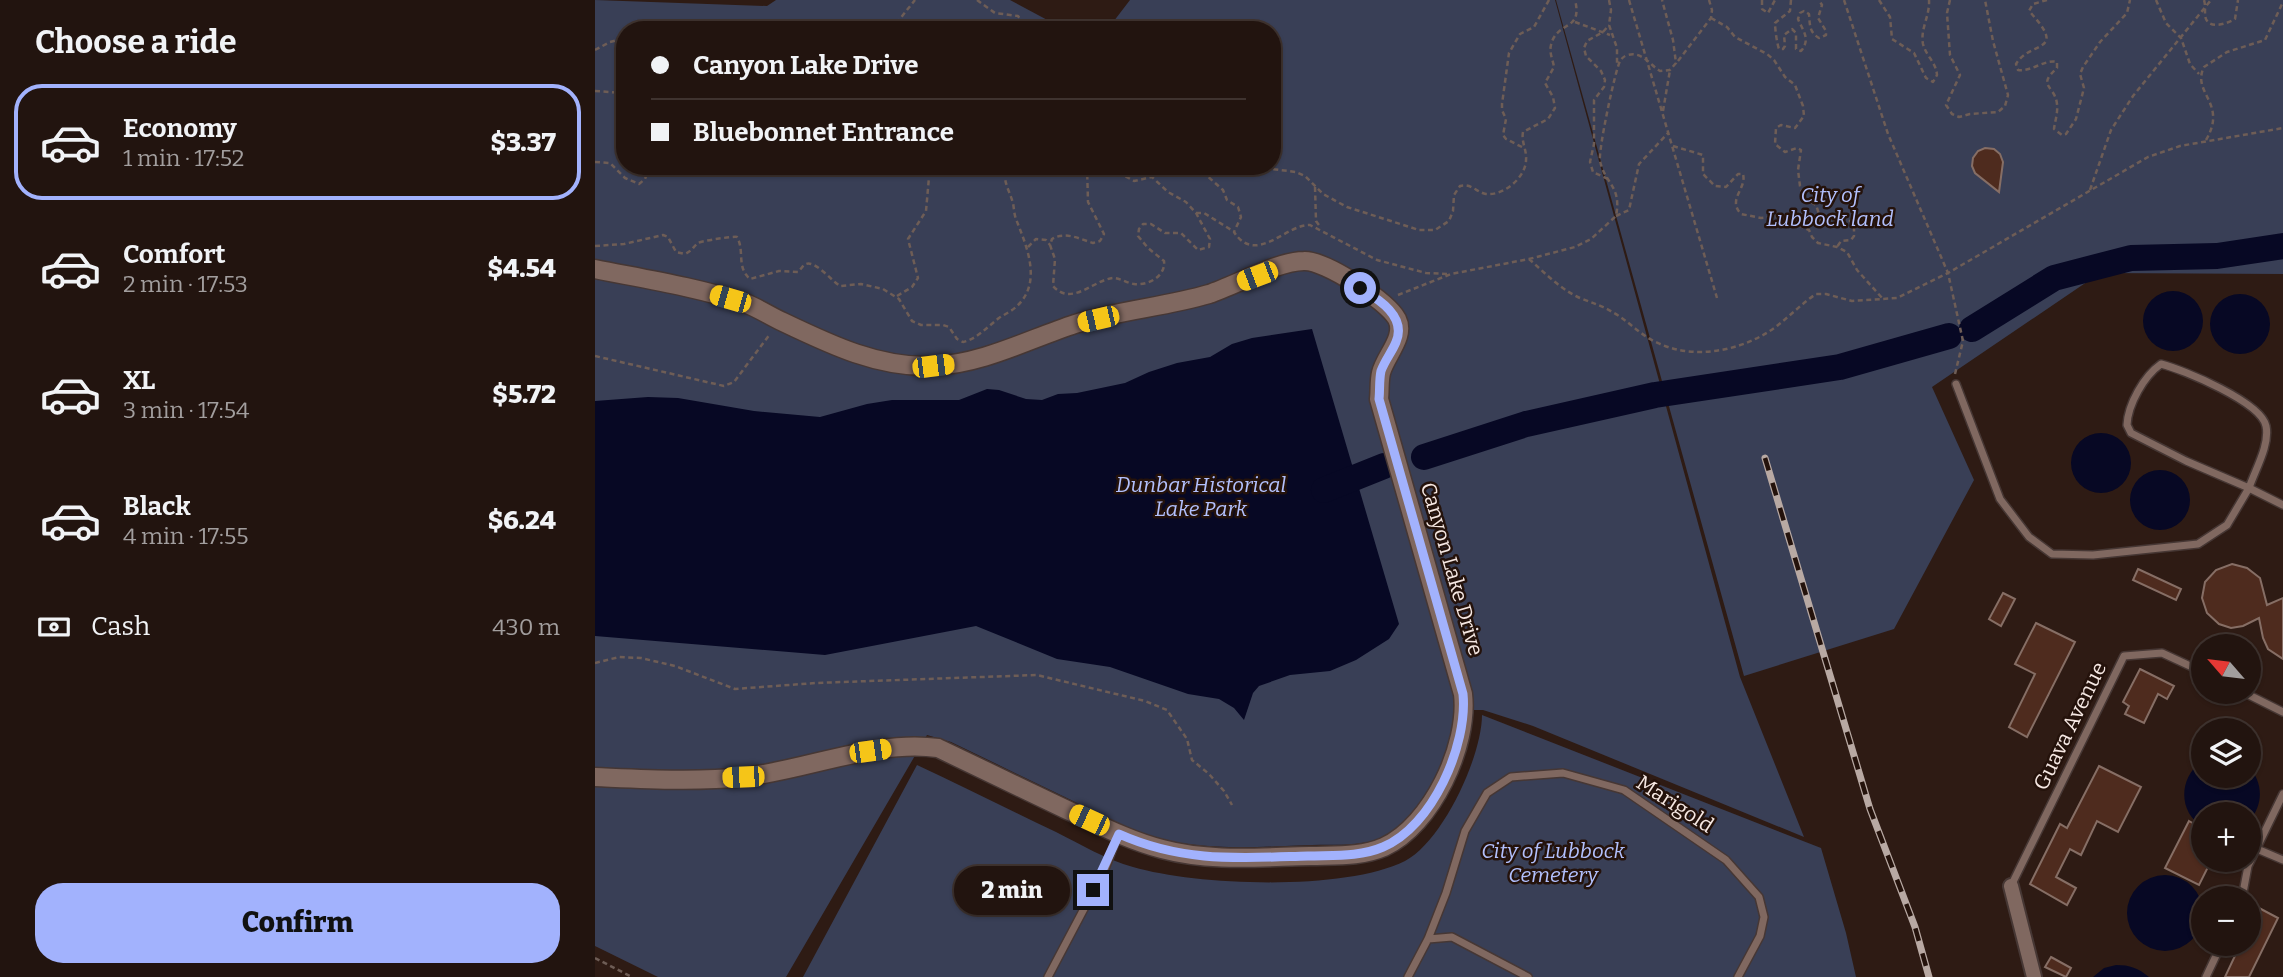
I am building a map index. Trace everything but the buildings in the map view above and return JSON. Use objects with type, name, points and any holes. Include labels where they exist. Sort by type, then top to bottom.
[{"type":"street","name":"Canyon Lake Drive","points":[[595,269],[713,294],[747,304],[853,354],[884,363],[933,366],[959,363],[1077,324],[1211,293],[1280,267],[1304,261],[1323,265],[1378,299],[1397,318],[1397,341],[1381,373],[1379,399],[1463,694],[1464,721],[1460,740],[1444,779],[1422,816],[1406,833],[1385,846],[1358,854],[1221,859],[1163,849],[1119,834],[938,748],[925,746],[907,745],[870,751],[800,768],[743,777],[668,780],[595,777]]},
{"type":"street","points":[[2011,886],[2033,977]]},
{"type":"lane","points":[[1956,384],[2000,499],[2029,537],[2052,554],[2093,555],[2199,544],[2227,524],[2249,488],[2265,444],[2266,426],[2261,416],[2252,407],[2161,364],[2154,369],[2131,406],[2127,425],[2131,433],[2186,461],[2249,488],[2283,505]]},
{"type":"lane","name":"Guava Avenue","points":[[2011,886],[2124,656],[2162,653],[2191,667]]},
{"type":"lane","points":[[2261,701],[2283,712]]},
{"type":"lane","name":"Marigold","points":[[1408,977],[1428,939],[1465,831],[1487,793],[1511,777],[1563,773],[1624,790],[1726,860],[1759,897],[1764,917],[1760,936],[1738,977]]},
{"type":"lane","points":[[2261,841],[2283,794]]},
{"type":"lane","points":[[1048,977],[1105,869],[1119,834]]},
{"type":"lane","points":[[2261,851],[2283,860]]},
{"type":"lane","points":[[1428,939],[1452,937],[1528,977]]},
{"type":"lane","points":[[2206,977],[2216,956]]},
{"type":"path","points":[[898,21],[915,0]]},
{"type":"path","points":[[977,0],[995,13],[1018,16],[1022,21]]},
{"type":"path","points":[[1524,149],[1503,135],[1506,119],[1502,104],[1509,53],[1520,34],[1534,27],[1549,0]]},
{"type":"path","points":[[1281,170],[1305,176],[1315,187],[1347,207],[1419,230],[1435,230],[1443,226],[1452,217],[1454,195],[1459,186],[1468,185],[1485,194],[1498,192],[1513,184],[1527,162],[1521,136],[1527,128],[1543,123],[1555,108],[1553,97],[1545,83],[1554,67],[1551,45],[1558,33],[1574,22],[1578,14],[1575,0]]},
{"type":"path","points":[[1609,0],[1609,25],[1616,48],[1617,69],[1599,160],[1617,198],[1616,216]]},
{"type":"path","points":[[1629,0],[1717,298]]},
{"type":"path","points":[[1662,0],[1676,63]]},
{"type":"path","points":[[1663,111],[1670,70],[1711,18],[1709,0]]},
{"type":"path","points":[[1762,0],[1762,9],[1768,12],[1775,0]]},
{"type":"path","points":[[1791,0],[1787,15],[1775,23],[1777,45],[1779,49],[1783,49],[1784,35],[1792,29],[1796,33],[1796,49],[1801,51],[1806,39],[1798,19],[1800,13],[1804,11],[1809,15],[1809,25],[1816,37],[1826,35],[1826,30],[1818,18],[1822,5],[1819,0]]},
{"type":"path","points":[[1844,0],[1888,134],[1948,273],[1963,341],[1957,364],[1956,384]]},
{"type":"path","points":[[1879,0],[1891,17],[1892,38],[1915,53],[1926,78],[1933,82],[1937,75],[1936,65],[1923,43],[1924,29],[1930,12],[1929,0]]},
{"type":"path","points":[[1950,0],[1947,13],[1950,55],[1959,75],[1946,105],[1952,114],[1959,117],[1999,112],[2007,100],[2007,87],[1993,41],[1985,0]]},
{"type":"path","points":[[2047,0],[2033,4],[2029,11],[2043,26],[2046,40],[2043,45],[2015,64],[2018,70],[2024,71],[2051,60],[2057,62],[2057,68],[2047,79],[2057,104],[2054,129],[2062,135],[2066,134],[2076,119],[2084,88],[2080,74],[2083,67],[2100,42],[2127,13],[2130,0]]},
{"type":"path","points":[[2156,0],[2166,23],[2181,38],[2190,64],[2200,76],[2202,87],[2214,111],[2213,125],[2206,140]]},
{"type":"path","points":[[2204,0],[2208,22],[2219,25],[2235,19],[2238,0]]},
{"type":"path","points":[[2090,190],[2111,130],[2133,96],[2211,0]]},
{"type":"path","points":[[2200,76],[2204,67],[2227,52],[2265,40],[2283,2]]},
{"type":"path","points":[[1711,18],[1727,27],[1735,37],[1767,54],[1795,85],[1804,116],[1795,128],[1781,125],[1776,128],[1775,144],[1785,152],[1797,148],[1801,150],[1798,170],[1800,186],[1804,198],[1816,205],[1821,220],[1829,222],[1836,218],[1847,218],[1854,225],[1854,236],[1851,240],[1841,241],[1837,247]]},
{"type":"path","points":[[1574,22],[1611,36]]},
{"type":"path","points":[[1609,25],[1603,32],[1587,41],[1584,52],[1601,71],[1605,80],[1594,100],[1591,169],[1611,181]]},
{"type":"path","points":[[595,50],[616,40]]},
{"type":"path","points":[[1616,48],[1626,55],[1638,54],[1660,71],[1670,70]]},
{"type":"path","points":[[1617,69],[1626,55]]},
{"type":"path","points":[[595,91],[616,92]]},
{"type":"path","points":[[1529,259],[1563,288],[1579,298],[1602,306],[1660,345],[1687,351],[1710,352],[1747,342],[1782,323],[1816,293],[1826,293],[1852,302],[1897,298],[1948,273],[2148,157],[2206,140],[2283,128]]},
{"type":"path","points":[[1378,299],[1394,296],[1451,274],[1529,259],[1576,247],[1591,239],[1616,216],[1629,210],[1639,164],[1669,132]]},
{"type":"path","points":[[1673,146],[1703,155],[1703,174],[1715,186],[1726,187],[1738,174],[1744,174],[1745,181],[1736,201],[1736,207],[1741,214],[1761,218],[1779,216],[1809,230],[1818,243],[1847,252],[1857,270],[1883,299]]},
{"type":"path","points":[[595,162],[610,163],[616,169]]},
{"type":"path","points":[[622,175],[639,184],[647,175]]},
{"type":"path","points":[[897,296],[912,287],[918,278],[908,239],[926,211],[929,175]]},
{"type":"path","points":[[595,246],[666,236],[676,252],[685,254],[700,242],[737,237],[740,242],[742,269],[750,279],[779,271],[798,272],[810,263],[840,286],[868,284],[897,296],[912,321],[921,326],[949,327],[957,339],[969,341],[1017,306],[1028,287],[1031,270],[1028,251],[1004,175]]},
{"type":"path","points":[[1050,245],[1052,239],[1057,236],[1076,237],[1093,243],[1103,236],[1104,230],[1088,202],[1087,175]]},
{"type":"path","points":[[1028,251],[1030,244],[1036,239],[1046,240],[1055,258],[1053,285],[1060,292],[1082,292],[1112,278],[1142,284],[1161,275],[1165,264],[1141,240],[1138,232],[1140,226],[1147,223],[1161,232],[1181,233],[1195,248],[1203,251],[1209,247],[1210,239],[1196,213],[1186,202],[1168,192],[1152,177],[1137,181],[1125,175]]},
{"type":"path","points":[[1206,175],[1223,190],[1227,200],[1238,207],[1241,217],[1234,232]]},
{"type":"path","points":[[1315,187],[1317,221],[1325,232]]},
{"type":"path","points":[[1196,213],[1204,213],[1234,232],[1241,241],[1255,245],[1304,225],[1317,227],[1377,260],[1426,272],[1451,274]]},
{"type":"path","points":[[595,356],[724,386],[734,382],[781,321]]},
{"type":"path","points":[[595,663],[619,657],[642,658],[675,666],[735,689],[933,677],[1037,675],[1167,710],[1187,739],[1192,760],[1209,774],[1232,805]]},
{"type":"path","points":[[595,958],[632,977]]},
{"type":"green space","name":"Dunbar Historical Lake Park","points":[[595,0],[767,6],[776,0],[1010,0],[1049,21],[616,21],[616,175],[1281,175],[1281,21],[1114,21],[1130,0],[1555,0],[1740,677],[1804,837],[1533,726],[1483,710],[1454,710],[1448,745],[1441,764],[1421,801],[1408,817],[1380,838],[1364,843],[1346,844],[1227,847],[1164,840],[1124,827],[951,742],[927,735],[786,977],[658,977],[595,946]]},
{"type":"green space","name":"City of Lubbock land","points":[[1556,0],[2283,0],[2283,274],[2100,273],[1932,387],[1974,480],[1894,629],[1744,676]]},
{"type":"green space","name":"City of Lubbock Cemetery","points":[[1482,715],[1821,848],[1856,977],[803,977],[917,765],[1104,856],[1133,867],[1194,878],[1310,881],[1379,871],[1405,861],[1419,851],[1433,836],[1458,796],[1475,752]]},
{"type":"shaded area","points":[[2167,291],[2179,291],[2198,304],[2203,321],[2201,333],[2190,346],[2179,351],[2167,351],[2148,338],[2143,327],[2143,315],[2156,296]]},
{"type":"shaded area","points":[[2234,294],[2246,294],[2265,307],[2270,324],[2268,336],[2257,349],[2246,354],[2234,354],[2215,341],[2210,330],[2210,318],[2223,299]]},
{"type":"shaded area","points":[[1312,329],[1399,624],[1389,639],[1356,660],[1330,671],[1290,675],[1259,686],[1253,693],[1244,720],[1234,708],[1219,699],[1188,694],[1110,667],[1057,659],[976,626],[825,655],[595,636],[595,401],[678,398],[754,411],[820,417],[892,400],[959,400],[987,389],[1026,399],[1042,400],[1058,394],[1125,383],[1177,363],[1210,357],[1232,344],[1252,338]]},
{"type":"shaded area","points":[[2095,433],[2107,433],[2126,446],[2131,463],[2129,475],[2118,488],[2107,493],[2095,493],[2076,480],[2071,469],[2071,457],[2084,438]]},
{"type":"shaded area","points":[[2154,470],[2166,470],[2185,483],[2190,500],[2188,512],[2177,525],[2166,530],[2154,530],[2135,517],[2130,506],[2130,494],[2143,475]]},
{"type":"shaded area","points":[[2191,772],[2191,788],[2259,788],[2259,802],[2191,802],[2191,815],[2184,794]]},
{"type":"shaded area","points":[[2158,875],[2172,875],[2192,886],[2191,941],[2172,951],[2158,951],[2144,945],[2133,934],[2127,920],[2127,906],[2133,892],[2144,881]]},
{"type":"shaded area","points":[[2116,965],[2134,968],[2149,977],[2093,977],[2104,968]]},
{"type":"waterway","points":[[1972,329],[2054,278],[2131,258],[2217,256],[2283,246]]},
{"type":"waterway","points":[[1424,457],[1526,424],[1655,395],[1840,367],[1949,336]]},
{"type":"waterway","points":[[1324,490],[1384,466]]},
{"type":"railway","points":[[1765,458],[1870,809],[1915,927],[1929,977]]},
{"type":"route","points":[[1093,890],[1119,834],[1163,849],[1221,859],[1358,854],[1372,851],[1406,833],[1422,816],[1454,756],[1464,721],[1463,694],[1379,399],[1381,373],[1397,341],[1397,318],[1378,299],[1360,288]]}]
